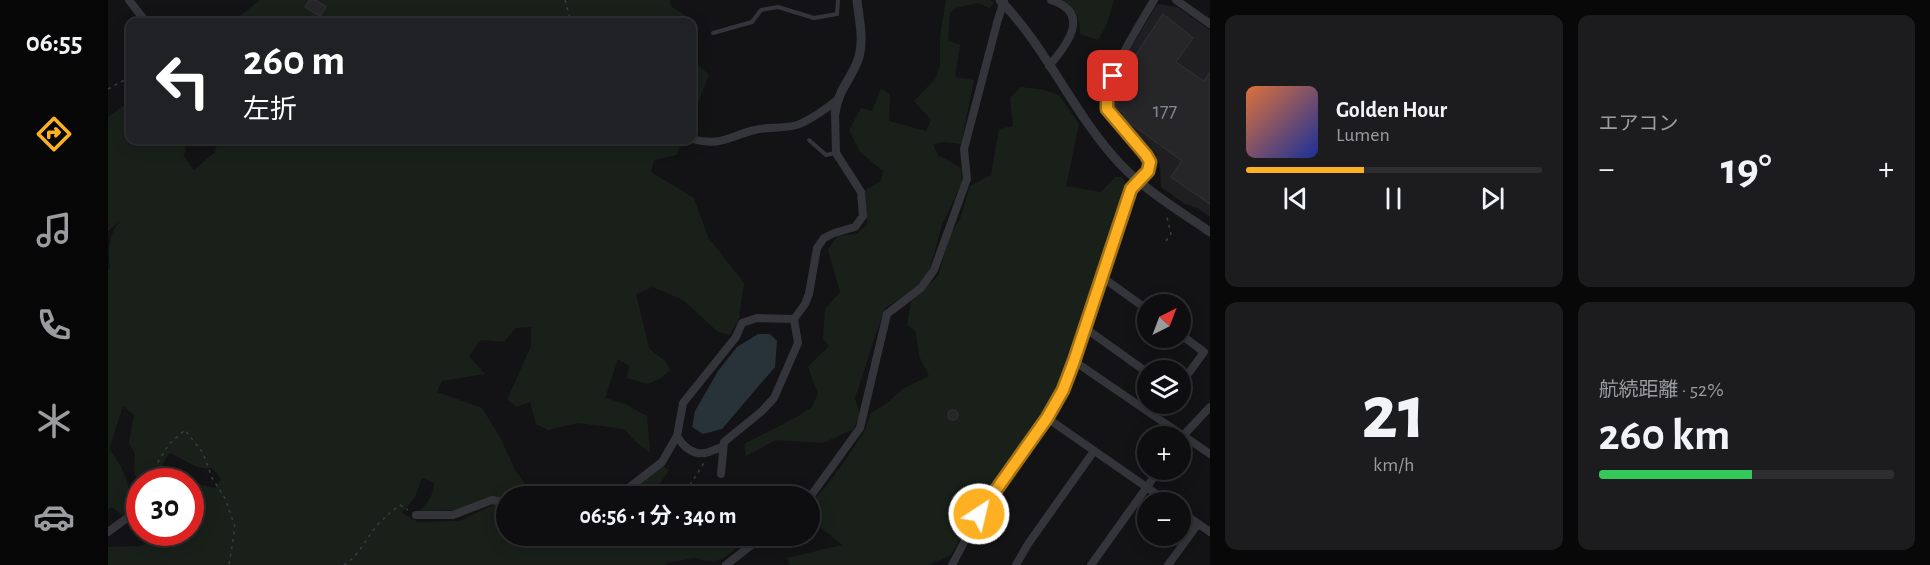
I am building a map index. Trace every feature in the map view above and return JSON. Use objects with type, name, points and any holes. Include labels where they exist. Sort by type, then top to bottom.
[{"type":"street","points":[[129,0],[143,18]]},
{"type":"street","points":[[721,474],[724,442],[762,411],[774,398],[798,343],[794,319],[809,294],[817,248],[824,238],[855,227],[863,216],[861,192],[836,153],[837,100],[858,58],[862,39],[857,0]]},
{"type":"street","points":[[818,486],[860,428],[887,314],[921,288],[934,270],[967,179],[964,149],[1002,0]]},
{"type":"street","points":[[1002,0],[1015,15],[1113,157],[1138,180],[1210,232]]},
{"type":"street","points":[[1049,66],[1067,42],[1073,28],[1073,18],[1069,10],[1051,0]]},
{"type":"street","points":[[952,565],[979,514],[1047,418],[1063,390],[1131,189],[1148,171],[1150,162],[1112,117],[1107,109],[1107,100],[1121,57],[1154,0]]},
{"type":"street","points":[[1176,0],[1210,24]]},
{"type":"street","points":[[696,140],[722,142],[754,130],[799,125],[837,100]]},
{"type":"street","points":[[1102,277],[1137,302]]},
{"type":"street","points":[[631,486],[662,462],[677,436],[683,403],[736,337],[742,323],[757,318],[794,319]]},
{"type":"street","points":[[1085,328],[1137,366]]},
{"type":"street","points":[[1191,342],[1204,352],[1191,370]]},
{"type":"street","points":[[1074,361],[1166,426]]},
{"type":"street","points":[[1191,427],[1210,407]]},
{"type":"street","points":[[1047,418],[1153,492]]},
{"type":"street","points":[[677,436],[682,444],[694,452],[706,453],[723,447]]},
{"type":"street","points":[[1191,442],[1210,454]]},
{"type":"street","points":[[1016,565],[1028,544],[1094,451]]},
{"type":"street","points":[[1091,565],[1151,480]]},
{"type":"street","points":[[416,515],[453,515],[492,500],[496,501]]},
{"type":"street","points":[[108,532],[126,519]]},
{"type":"street","points":[[1191,519],[1210,532]]},
{"type":"street","points":[[1168,565],[1198,524]]},
{"type":"street","points":[[726,565],[750,546]]},
{"type":"lane","points":[[713,33],[752,22],[761,10],[778,7],[814,18],[837,14],[838,0]]},
{"type":"lane","points":[[809,140],[826,155],[836,153]]},
{"type":"path","points":[[565,0],[571,18]]},
{"type":"path","points":[[108,89],[126,79]]},
{"type":"path","points":[[1165,208],[1171,234],[1166,241]]},
{"type":"path","points":[[161,468],[158,462],[169,444],[185,430],[203,453],[212,478],[225,498],[235,527],[229,565]]},
{"type":"path","points":[[690,485],[706,461]]},
{"type":"path","points":[[344,565],[367,542],[371,533],[385,516],[400,505],[416,515]]},
{"type":"shaded area","points":[[260,0],[670,0],[671,6],[689,18],[237,18]]},
{"type":"shaded area","points":[[946,0],[990,0],[994,3],[990,8],[978,3],[956,8],[950,13],[948,41],[960,45],[955,77],[974,80],[961,144],[944,142],[933,144],[938,155],[961,168],[962,183],[942,225],[929,272],[917,288],[885,308],[855,399],[860,414],[854,429],[823,443],[776,440],[746,456],[744,444],[812,407],[818,394],[808,367],[829,346],[823,338],[825,309],[840,292],[828,250],[837,236],[856,234],[867,225],[865,190],[881,181],[883,171],[860,152],[849,130],[861,108],[872,111],[881,88],[890,94],[889,121],[926,131],[931,120],[914,101],[936,78],[940,65],[940,36]]},
{"type":"shaded area","points":[[1062,0],[1114,0],[1107,24],[1098,40],[1080,34],[1076,14],[1071,6]]},
{"type":"shaded area","points":[[1159,4],[1177,7],[1210,30],[1210,217],[1198,208],[1185,204],[1161,187],[1160,165],[1153,151],[1116,110],[1113,103],[1117,77],[1125,58]]},
{"type":"shaded area","points":[[696,64],[709,75],[696,108]]},
{"type":"shaded area","points":[[1021,87],[1045,90],[1059,95],[1079,124],[1066,186],[1101,192],[1115,177],[1122,177],[1126,184],[1077,338],[1059,382],[1043,414],[977,507],[951,555],[928,565],[790,565],[787,558],[842,545],[820,527],[820,493],[864,432],[871,413],[904,388],[929,376],[919,356],[916,332],[907,325],[911,302],[938,276],[950,235],[960,219],[970,186],[991,175],[999,129],[1013,126],[1010,98]]},
{"type":"shaded area","points":[[126,104],[126,144],[184,144],[186,152],[183,155],[194,170],[215,152],[217,144],[681,144],[676,155],[654,160],[651,172],[694,198],[708,237],[744,283],[739,318],[730,335],[718,332],[683,300],[653,287],[636,294],[649,348],[665,361],[670,370],[661,378],[648,384],[627,378],[629,366],[618,359],[605,398],[625,404],[647,416],[650,453],[624,429],[578,423],[548,430],[536,424],[530,402],[517,407],[507,400],[531,346],[531,327],[516,328],[504,342],[481,340],[469,356],[485,374],[442,381],[437,392],[482,408],[501,439],[515,470],[527,486],[496,486],[496,498],[490,497],[457,510],[420,511],[431,497],[434,483],[422,478],[415,497],[402,513],[418,522],[460,521],[496,505],[496,546],[524,546],[525,548],[531,546],[737,546],[730,554],[720,560],[708,561],[694,558],[665,565],[108,565],[108,547],[204,546],[204,485],[215,488],[221,479],[212,468],[195,466],[169,453],[162,468],[134,468],[135,454],[129,443],[134,415],[123,406],[109,449],[126,478],[126,509],[123,516],[112,507],[108,509],[108,269],[110,269],[111,238],[120,221],[108,231],[108,117]]},
{"type":"shaded area","points":[[758,334],[770,334],[777,341],[775,367],[722,429],[703,434],[692,427],[695,411],[718,371],[737,347]]},
{"type":"shaded area","points":[[662,465],[669,470],[659,486],[636,486]]},
{"type":"building","points":[[310,0],[316,0],[326,7],[320,16],[305,7]]},
{"type":"building","points":[[1163,14],[1193,38],[1176,62],[1204,81],[1210,72],[1210,204],[1171,177],[1182,161],[1123,117],[1125,114],[1115,106],[1119,80]]},
{"type":"building","points":[[953,410],[958,415],[953,420],[948,415]]},
{"type":"route","points":[[979,514],[1047,418],[1063,390],[1131,189],[1148,171],[1150,162],[1146,155],[1107,109],[1113,76]]}]
